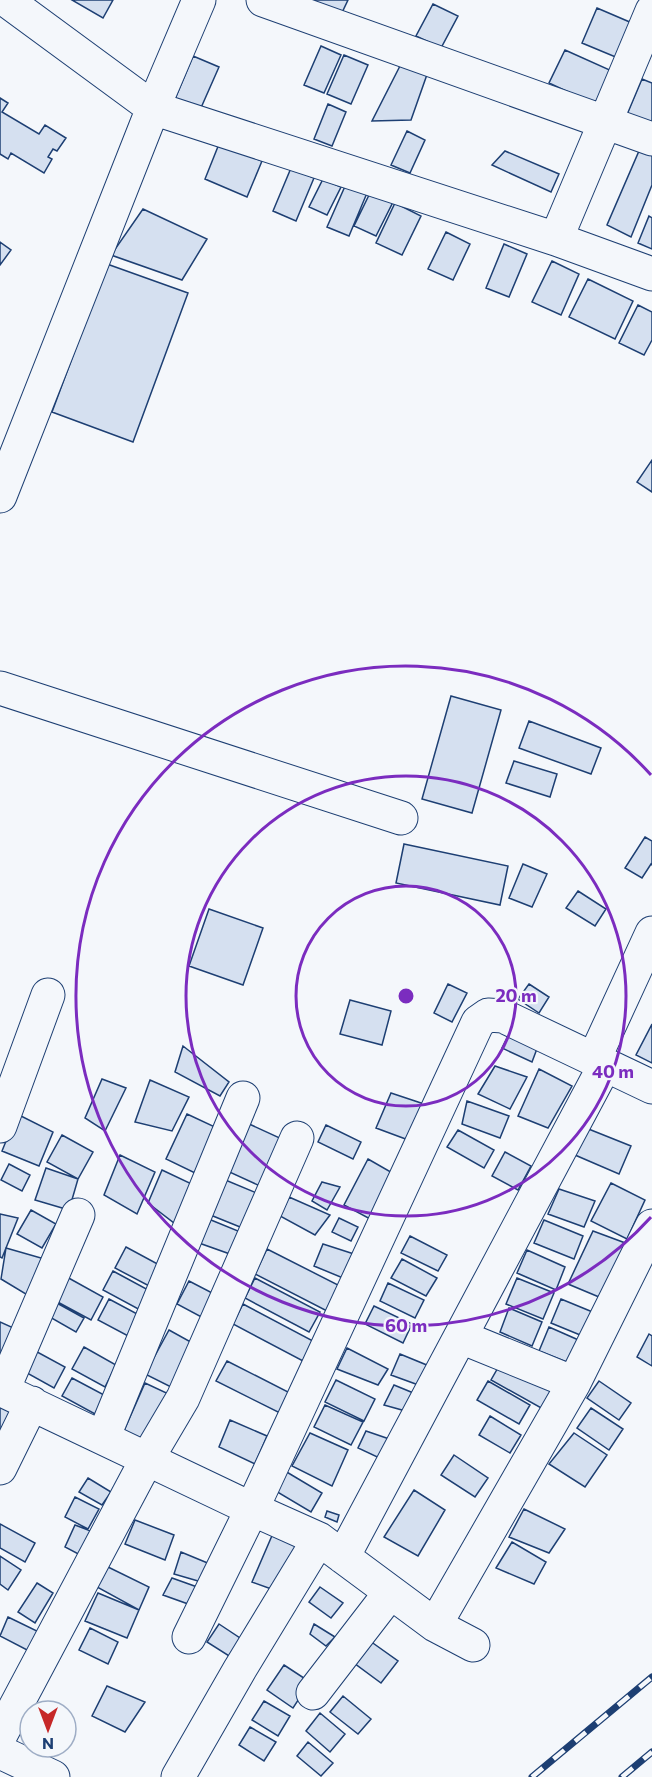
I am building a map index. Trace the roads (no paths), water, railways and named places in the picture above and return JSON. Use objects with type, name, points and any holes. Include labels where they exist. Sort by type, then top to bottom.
[{"type":"street","points":[[6,0],[153,108],[556,239],[652,274]]},
{"type":"street","points":[[0,496],[153,108],[199,0]]},
{"type":"street","points":[[263,0],[652,139]]},
{"type":"street","points":[[556,239],[652,11]]},
{"type":"street","points":[[0,688],[401,818]]},
{"type":"street","points":[[178,1777],[240,1669],[331,1548],[461,1337],[599,1062],[652,933]]},
{"type":"street","points":[[0,1125],[48,995]]},
{"type":"street","points":[[189,1636],[252,1509],[478,1022],[488,1015],[503,1017],[652,1086]]},
{"type":"street","points":[[103,1438],[243,1098]]},
{"type":"street","points":[[0,1736],[147,1459],[183,1398],[297,1138]]},
{"type":"street","points":[[78,1215],[2,1389],[331,1548],[435,1625],[473,1645]]},
{"type":"street","points":[[435,1625],[574,1383],[652,1226]]},
{"type":"street","points":[[461,1337],[574,1383]]},
{"type":"street","points":[[0,1468],[32,1403]]},
{"type":"street","points":[[313,1693],[390,1593]]},
{"type":"street","points":[[0,1752],[53,1777]]},
{"type":"railway","points":[[532,1777],[652,1677]]},
{"type":"railway","points":[[622,1777],[652,1752]]}]
